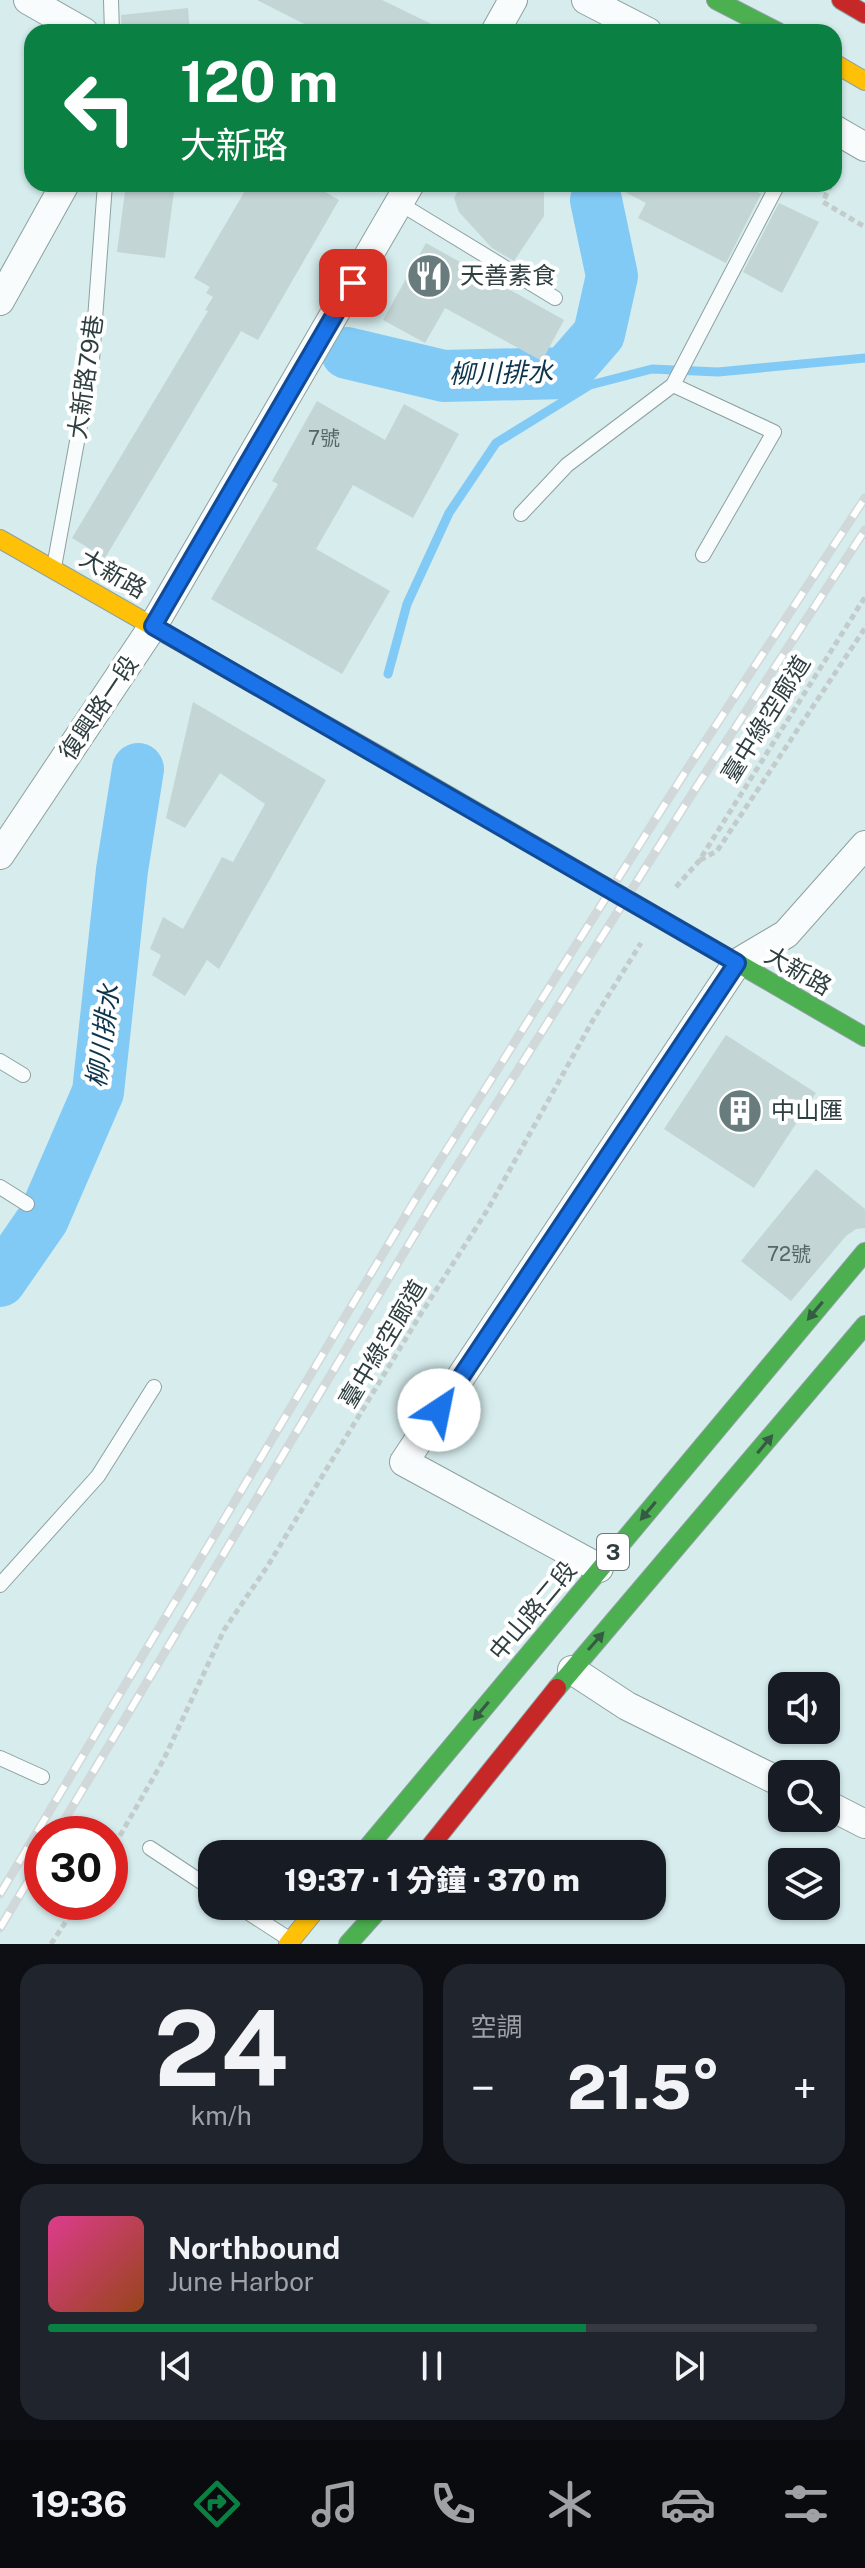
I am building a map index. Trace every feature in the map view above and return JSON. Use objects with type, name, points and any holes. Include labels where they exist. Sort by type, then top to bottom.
[{"type":"main road","points":[[716,0],[762,24]]},
{"type":"main road","points":[[841,0],[865,14]]},
{"type":"main road","points":[[842,68],[865,81]]},
{"type":"main road","name":"大新路","points":[[0,539],[658,915],[865,1037]]},
{"type":"main road","name":"中山路二段","points":[[374,1840],[865,1252]]},
{"type":"main road","name":"3","points":[[435,1840],[572,1670],[865,1325]]},
{"type":"main road","points":[[292,1943],[309,1920]]},
{"type":"main road","points":[[348,1944],[369,1920]]},
{"type":"street","points":[[28,0],[70,24]]},
{"type":"street","points":[[500,24],[513,0]]},
{"type":"street","points":[[586,0],[632,24]]},
{"type":"street","points":[[842,134],[865,147]]},
{"type":"street","points":[[0,301],[61,192]]},
{"type":"street","name":"復興路一段","points":[[0,855],[153,626],[404,194]]},
{"type":"street","points":[[599,1568],[404,1462],[737,963],[786,934],[865,845]]},
{"type":"street","points":[[572,1670],[627,1706],[768,1776]]},
{"type":"street","points":[[840,1811],[865,1824]]},
{"type":"lane","points":[[111,0],[112,24]]},
{"type":"lane","name":"大新路79巷","points":[[53,568],[92,360],[104,192]]},
{"type":"lane","points":[[521,514],[567,465],[673,385],[774,192]]},
{"type":"lane","points":[[404,194],[555,298]]},
{"type":"lane","points":[[673,385],[774,432],[703,555]]},
{"type":"lane","points":[[0,1061],[23,1075]]},
{"type":"lane","points":[[0,1187],[27,1204]]},
{"type":"lane","points":[[0,1585],[98,1476],[154,1387]]},
{"type":"lane","points":[[0,1758],[42,1777]]},
{"type":"lane","points":[[150,1848],[198,1880]]},
{"type":"lane","points":[[258,1920],[292,1943]]},
{"type":"path","points":[[827,192],[823,202],[865,227]]},
{"type":"path","name":"臺中綠空廊道","points":[[128,1822],[164,1759],[224,1630],[267,1567],[488,1209],[593,1020],[658,915],[699,861],[865,597]]},
{"type":"path","name":"臺中綠空廊道","points":[[699,861],[717,851],[865,628]]},
{"type":"path","points":[[51,1944],[67,1920]]},
{"type":"building","points":[[257,0],[382,0],[432,24],[304,24]]},
{"type":"building","points":[[188,8],[189,24],[122,24],[121,15]]},
{"type":"building","points":[[125,192],[174,192],[165,258],[117,252]]},
{"type":"building","points":[[244,192],[326,192],[339,200],[258,340],[241,331],[105,558],[72,538],[208,311],[205,310],[213,297],[206,293],[210,287],[194,278]]},
{"type":"building","points":[[457,192],[544,192],[544,216],[514,261],[492,248],[459,212],[454,198]]},
{"type":"building","points":[[625,192],[761,194],[726,263],[638,218],[646,203]]},
{"type":"building","points":[[779,203],[819,222],[782,293],[743,272]]},
{"type":"building","points":[[426,243],[564,320],[542,361],[445,308],[425,343],[383,320]]},
{"type":"building","points":[[317,401],[385,440],[404,404],[459,434],[413,518],[353,485],[316,549],[390,591],[342,674],[211,599],[278,484],[272,481]]},
{"type":"building","points":[[193,702],[326,780],[219,969],[207,960],[185,996],[152,975],[161,955],[150,949],[163,917],[183,929],[222,857],[233,862],[265,804],[220,773],[185,828],[166,818]]},
{"type":"building","name":"中山匯","points":[[726,1035],[816,1093],[754,1188],[664,1129]]},
{"type":"building","name":"中山匯","points":[[816,1169],[865,1209],[865,1228],[856,1229],[846,1236],[791,1301],[741,1261]]},
{"type":"waterway","name":"柳川排水","points":[[347,353],[444,376],[565,373],[599,334],[612,276],[596,200]]},
{"type":"waterway","points":[[388,674],[407,604],[449,513],[496,443],[590,385],[652,369],[718,372],[865,358]]},
{"type":"waterway","name":"柳川排水","points":[[0,1281],[43,1219],[98,1092],[122,870],[138,769]]},
{"type":"railway","points":[[0,1894],[415,1200],[684,774],[865,498]]},
{"type":"railway","points":[[67,1816],[430,1209],[699,783],[865,530]]},
{"type":"railway","points":[[0,1928],[24,1888]]},
{"type":"traffic: fast","points":[[716,0],[762,24]]},
{"type":"traffic: fast","points":[[387,760],[865,1037]]},
{"type":"traffic: fast","points":[[374,1840],[865,1252]]},
{"type":"traffic: fast","points":[[557,1688],[865,1325]]},
{"type":"traffic: fast","points":[[348,1944],[369,1920]]},
{"type":"traffic: slow","points":[[842,68],[865,81]]},
{"type":"traffic: slow","points":[[0,539],[229,670]]},
{"type":"traffic: slow","points":[[288,1944],[308,1920]]},
{"type":"traffic: jam","points":[[841,0],[865,14]]},
{"type":"traffic: jam","points":[[229,670],[387,760]]},
{"type":"traffic: jam","points":[[435,1840],[557,1688]]},
{"type":"place","name":"天善素食","points":[[429,276]]},
{"type":"place","name":"中山匯","points":[[740,1111]]},
{"type":"route","points":[[353,283],[153,626],[737,963],[439,1410]]}]
